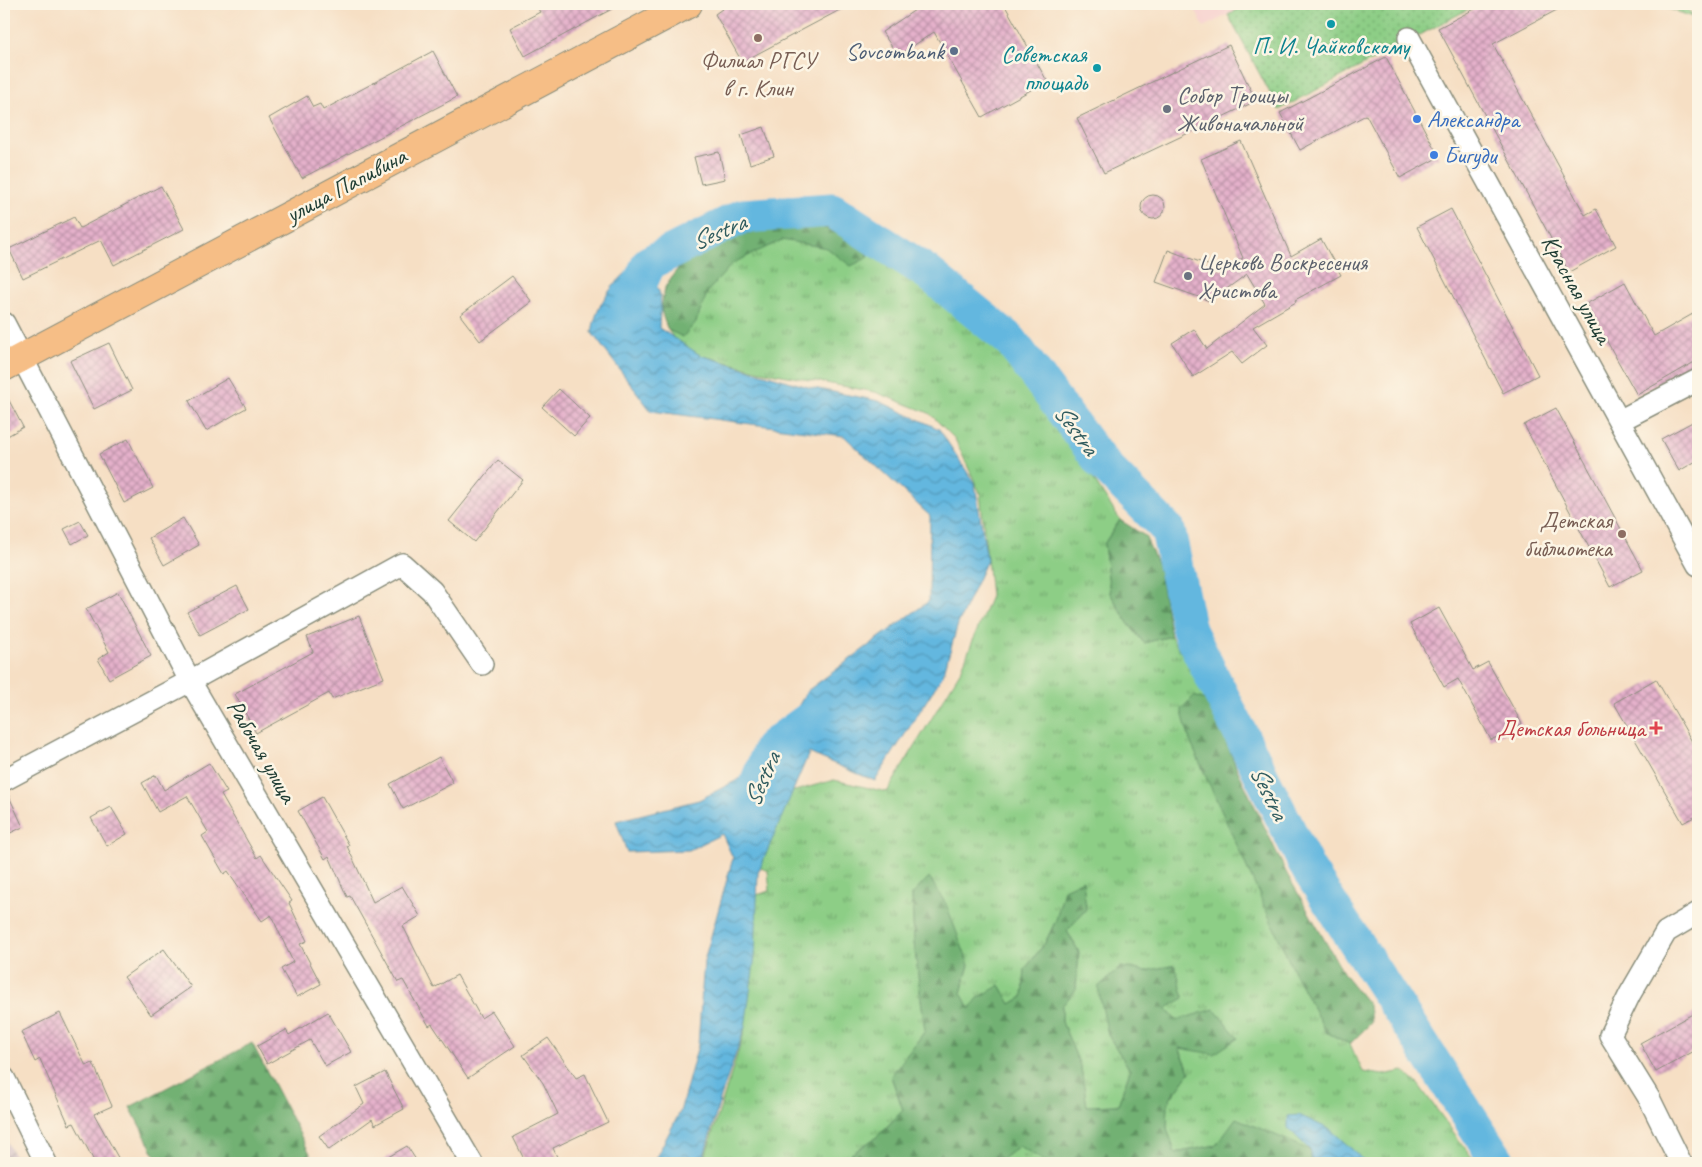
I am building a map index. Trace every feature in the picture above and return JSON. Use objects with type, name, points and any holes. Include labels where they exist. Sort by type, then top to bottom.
[{"type":"highway","name":"улица Папивина","points":[[13,362],[688,4]]},
{"type":"street","name":"Красная улица","points":[[1409,38],[1698,565]]},
{"type":"street","name":"Рабочая улица","points":[[4,323],[13,362],[190,681],[472,1163]]},
{"type":"street","points":[[1619,421],[1698,380]]},
{"type":"street","points":[[4,780],[190,681],[402,564],[432,591],[482,664]]},
{"type":"street","points":[[1681,1163],[1649,1098],[1610,1035],[1630,994],[1666,932],[1698,913]]},
{"type":"street","points":[[4,1078],[46,1163]]},
{"type":"shaded area","points":[[1192,4],[1248,4],[1204,27]]},
{"type":"shaded area","points":[[4,1135],[18,1163],[4,1163]]},
{"type":"green space","points":[[1248,4],[1478,4],[1279,110],[1228,15]]},
{"type":"green space","points":[[1655,4],[1685,4],[1693,17]]},
{"type":"green space","points":[[775,226],[815,226],[851,234],[876,247],[952,303],[1009,354],[1120,520],[1104,544],[1110,593],[1128,623],[1144,643],[1171,636],[1211,702],[1194,696],[1293,970],[1326,1032],[1350,1044],[1363,1072],[1383,1075],[1403,1071],[1418,1084],[1476,1163],[1312,1163],[1310,1150],[1216,1145],[1175,1153],[1167,1128],[1168,1102],[1190,1072],[1179,1047],[1177,1020],[1164,1008],[1175,966],[1145,971],[1121,967],[1108,1035],[1130,1070],[1118,1105],[1087,1106],[1081,1068],[1062,1022],[1062,1006],[1076,989],[1079,952],[1067,931],[1086,909],[1056,920],[1045,943],[1025,969],[1023,997],[1011,1004],[1000,985],[970,1010],[961,993],[969,965],[912,895],[914,943],[925,1031],[891,1077],[903,1110],[878,1136],[838,1163],[703,1163],[744,1033],[752,959],[753,896],[770,891],[768,871],[749,863],[784,794],[834,780],[887,792],[961,670],[991,596],[980,493],[955,439],[929,413],[875,392],[760,371],[700,355],[679,345],[668,330],[661,310],[665,287],[686,258],[734,236]]},
{"type":"green space","points":[[775,226],[815,226],[851,234],[869,257],[851,266],[827,248],[782,240],[733,263],[708,291],[696,322],[683,337],[668,330],[662,311],[666,289],[674,273],[687,260],[720,242]]},
{"type":"green space","points":[[1120,520],[1145,536],[1158,565],[1171,636],[1144,643],[1128,623],[1110,593],[1104,544]]},
{"type":"green space","points":[[1194,696],[1211,702],[1237,769],[1287,874],[1344,974],[1369,1005],[1371,1023],[1350,1044],[1326,1032],[1293,970],[1190,741],[1181,709]]},
{"type":"green space","points":[[929,877],[946,904],[969,965],[961,993],[970,1009],[978,998],[1000,985],[1011,1004],[1023,997],[1025,969],[1045,943],[1056,920],[1064,889],[1083,880],[1086,909],[1067,931],[1079,952],[1076,989],[1062,1006],[1062,1022],[1081,1068],[1087,1106],[1118,1105],[1130,1070],[1108,1035],[1098,987],[1121,967],[1145,971],[1175,965],[1184,998],[1165,1009],[1177,1020],[1214,1009],[1238,1038],[1214,1054],[1179,1048],[1190,1072],[1168,1102],[1167,1128],[1175,1153],[1216,1145],[1236,1118],[1310,1150],[1312,1163],[1048,1163],[1019,1146],[997,1163],[838,1163],[878,1136],[903,1110],[891,1076],[925,1031],[914,943],[912,895]]},
{"type":"green space","points":[[252,1043],[315,1163],[159,1163],[130,1107]]},
{"type":"green space","points":[[1019,1146],[1048,1163],[997,1163]]},
{"type":"water","points":[[639,272],[648,278],[658,290],[661,302],[659,328],[700,355],[808,387],[879,401],[939,429],[975,484],[987,560],[958,624],[943,675],[875,781],[809,753],[758,873],[755,956],[745,1027],[721,1097],[702,1163],[653,1163],[680,1112],[698,1045],[704,961],[733,858],[722,834],[689,850],[627,852],[616,821],[699,800],[764,766],[807,691],[929,601],[930,516],[844,436],[651,411],[592,333],[599,308],[608,293],[626,273]]},
{"type":"water","points":[[1299,1115],[1331,1130],[1367,1163],[1312,1163],[1310,1150],[1288,1128],[1288,1116]]},
{"type":"building","points":[[535,4],[621,4],[525,56],[510,28],[540,12]]},
{"type":"building","name":"Филиал РГСУ в г. Клин","points":[[729,4],[851,4],[742,62],[715,14]]},
{"type":"building","points":[[924,4],[1004,4],[1047,81],[982,117],[934,32],[898,56],[882,32]]},
{"type":"building","points":[[1484,4],[1568,4],[1493,44],[1585,215],[1596,209],[1616,246],[1569,272],[1438,28]]},
{"type":"building","name":"Собор Троицы Живоначальной","points":[[1229,45],[1256,101],[1104,173],[1077,118]]},
{"type":"building","points":[[433,51],[457,97],[302,178],[269,118],[307,96],[313,107],[320,104],[323,110]]},
{"type":"building","points":[[1386,57],[1439,157],[1400,178],[1366,115],[1300,150],[1280,113]]},
{"type":"building","points":[[764,127],[774,156],[750,164],[741,135]]},
{"type":"building","points":[[1241,141],[1291,256],[1321,239],[1341,275],[1295,300],[1296,302],[1253,327],[1267,345],[1242,364],[1232,352],[1193,377],[1172,343],[1194,329],[1207,349],[1265,304],[1247,274],[1210,301],[1156,282],[1168,250],[1221,270],[1243,258],[1201,159]]},
{"type":"building","points":[[719,152],[725,179],[701,184],[694,157]]},
{"type":"building","points":[[161,186],[184,229],[114,265],[101,240],[23,278],[9,249],[74,217],[80,228]]},
{"type":"building","points":[[1153,195],[1158,196],[1164,202],[1164,212],[1158,218],[1153,219],[1148,218],[1142,212],[1141,207],[1142,202],[1148,196]]},
{"type":"building","points":[[1451,209],[1538,375],[1503,393],[1417,227]]},
{"type":"building","points":[[512,276],[532,302],[480,341],[460,315]]},
{"type":"building","points":[[1625,282],[1654,336],[1698,311],[1698,360],[1637,395],[1586,304]]},
{"type":"building","points":[[109,343],[132,390],[94,409],[70,361]]},
{"type":"building","points":[[228,378],[246,408],[206,431],[189,401]]},
{"type":"building","points":[[559,389],[590,418],[574,436],[542,407]]},
{"type":"building","points":[[4,391],[23,427],[4,438]]},
{"type":"building","points":[[1556,408],[1643,570],[1610,587],[1524,425]]},
{"type":"building","points":[[1698,419],[1698,460],[1679,471],[1661,439]]},
{"type":"building","points":[[128,439],[153,488],[124,503],[99,454]]},
{"type":"building","points":[[498,460],[523,480],[474,542],[449,521]]},
{"type":"building","points":[[183,518],[199,545],[164,565],[149,538]]},
{"type":"building","points":[[80,521],[88,535],[72,544],[64,529]]},
{"type":"building","points":[[237,586],[249,609],[200,635],[187,612]]},
{"type":"building","points":[[118,592],[151,656],[109,679],[98,659],[109,652],[86,609]]},
{"type":"building","points":[[1439,608],[1473,670],[1488,662],[1522,724],[1491,740],[1458,679],[1444,687],[1410,624]]},
{"type":"building","points":[[359,616],[384,678],[332,699],[329,693],[256,733],[235,694],[313,652],[307,637]]},
{"type":"building","name":"Детская больница","points":[[1656,679],[1698,752],[1698,815],[1683,823],[1614,703]]},
{"type":"building","points":[[439,757],[453,783],[403,809],[390,784]]},
{"type":"building","points":[[209,763],[227,792],[221,795],[257,858],[261,855],[292,901],[289,903],[307,941],[300,944],[321,984],[297,997],[281,969],[293,962],[271,915],[262,921],[228,871],[224,874],[202,836],[208,832],[187,796],[158,812],[142,783],[156,775],[164,790]]},
{"type":"building","points":[[4,792],[7,792],[23,827],[4,836]]},
{"type":"building","points":[[322,797],[349,845],[347,846],[373,902],[402,886],[420,916],[403,926],[434,988],[457,975],[481,1018],[492,1011],[515,1046],[468,1078],[432,1024],[429,1026],[403,980],[398,982],[350,896],[347,897],[329,856],[325,859],[298,811]]},
{"type":"building","points":[[111,807],[127,834],[107,846],[91,818]]},
{"type":"building","points":[[164,949],[191,987],[151,1015],[124,977]]},
{"type":"building","points":[[1698,1011],[1698,1049],[1656,1072],[1640,1043]]},
{"type":"building","points":[[328,1012],[351,1052],[325,1066],[310,1040],[267,1064],[257,1046],[286,1030],[289,1035]]},
{"type":"building","points":[[60,1013],[86,1066],[93,1063],[112,1106],[94,1114],[121,1163],[95,1163],[74,1123],[69,1125],[40,1059],[35,1062],[21,1032]]},
{"type":"building","points":[[548,1038],[576,1078],[585,1074],[608,1122],[553,1148],[557,1157],[545,1163],[526,1163],[513,1137],[558,1114],[543,1083],[523,1055]]},
{"type":"building","points":[[385,1072],[404,1109],[375,1125],[372,1119],[329,1150],[319,1136],[364,1104],[356,1087]]},
{"type":"building","points":[[407,1146],[418,1163],[378,1163]]},
{"type":"waterway","name":"Sestra","points":[[624,319],[649,263],[743,216],[832,210],[927,272],[1010,340],[1101,462],[1168,530],[1189,630],[1308,869],[1499,1163]]},
{"type":"waterway","name":"Sestra","points":[[746,811],[771,747],[815,715]]},
{"type":"place","name":"П. И. Чайковскому","points":[[1331,24]]},
{"type":"place","name":"Филиал РГСУ в г. Клин","points":[[758,38]]},
{"type":"place","name":"Sovcombank","points":[[954,51]]},
{"type":"place","name":"Советская площадь","points":[[1097,68]]},
{"type":"place","name":"Собор Троицы Живоначальной","points":[[1167,109]]},
{"type":"place","name":"Александра","points":[[1417,119]]},
{"type":"place","name":"Бигуди","points":[[1434,155]]},
{"type":"place","name":"Церковь Воскресения Христова","points":[[1188,276]]},
{"type":"place","name":"Детская библиотека","points":[[1622,534]]},
{"type":"place","name":"Детская больница","points":[[1656,728]]}]
